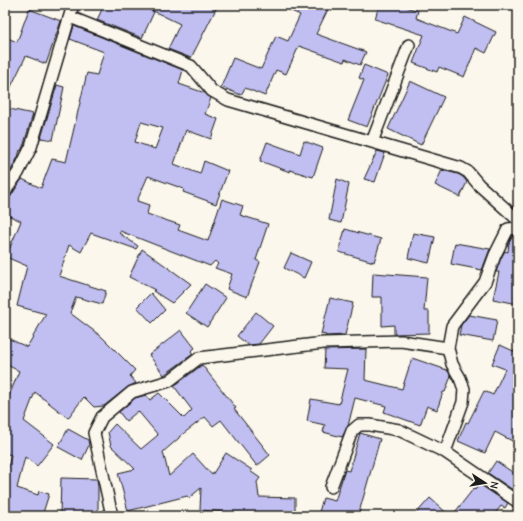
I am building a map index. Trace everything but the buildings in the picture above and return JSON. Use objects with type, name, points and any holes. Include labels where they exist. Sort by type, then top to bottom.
[{"type":"street","points":[[5,193],[18,173],[30,147],[73,5]]},
{"type":"street","points":[[70,17],[191,66],[212,91],[228,100],[461,168],[468,172],[479,185],[518,220]]},
{"type":"street","points":[[372,142],[409,45]]},
{"type":"street","points":[[445,452],[463,402],[464,389],[452,364],[448,348],[452,326],[485,282],[495,255],[508,229],[518,228]]},
{"type":"street","points":[[112,516],[94,433],[98,424],[102,417],[132,392],[169,382],[199,358],[324,343],[401,341],[448,348]]},
{"type":"street","points":[[331,487],[352,431],[359,425],[370,425],[399,430],[445,452],[518,502]]}]
